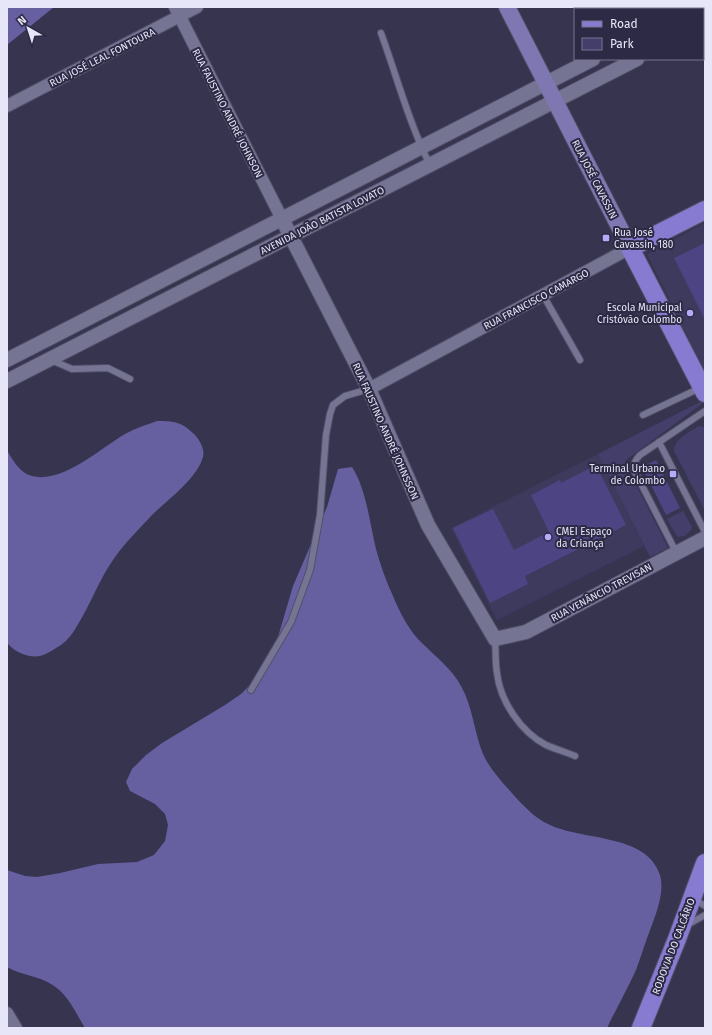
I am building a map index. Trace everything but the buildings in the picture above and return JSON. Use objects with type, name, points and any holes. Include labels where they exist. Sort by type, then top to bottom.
[{"type":"main road","name":"RUA JOSÉ CAVASSIN","points":[[507,7],[703,390]]},
{"type":"main road","name":"RUA FRANCISCO CAMARGO","points":[[630,248],[705,210]]},
{"type":"main road","name":"RODOVIA DO CALCÁRIO","points":[[641,1028],[680,929],[698,902],[703,872]]},
{"type":"street","name":"RUA JOSÉ LEAL FONTOURA","points":[[7,106],[177,12],[197,7]]},
{"type":"street","name":"RUA FAUSTINO ANDRÉ JOHNSON","points":[[177,12],[282,219]]},
{"type":"street","name":"AVENIDA JOÃO BATISTA LOVATO","points":[[7,360],[591,60]]},
{"type":"street","name":"AVENIDA JOÃO BATISTA LOVATO","points":[[7,381],[635,60]]},
{"type":"street","points":[[493,111],[502,128]]},
{"type":"street","name":"RUA FAUSTINO ANDRÉ JOHNSSON","points":[[282,219],[369,389],[428,525],[495,639]]},
{"type":"street","name":"RUA FRANCISCO CAMARGO","points":[[369,389],[630,248]]},
{"type":"street","name":"RUA VENÂNCIO TREVISAN","points":[[495,639],[526,632],[705,538]]},
{"type":"street","points":[[7,1013],[16,1028]]},
{"type":"lane","points":[[381,33],[422,148],[430,165]]},
{"type":"lane","points":[[543,295],[580,360]]},
{"type":"lane","points":[[49,359],[72,369],[108,368],[130,379]]},
{"type":"lane","points":[[250,690],[291,622],[310,570],[320,515],[326,435],[330,414],[334,405],[345,396],[369,389]]},
{"type":"lane","points":[[642,415],[703,390]]},
{"type":"lane","points":[[676,552],[634,470],[635,460],[705,411]]},
{"type":"lane","points":[[659,442],[705,532]]},
{"type":"lane","points":[[495,639],[497,674],[502,693],[512,712],[526,732],[546,744],[575,756]]},
{"type":"lane","points":[[680,929],[705,915]]},
{"type":"lane","points":[[648,1028],[649,1009]]},
{"type":"shaded area","points":[[7,7],[54,7],[7,45]]},
{"type":"shaded area","name":"Escola Municipal Cristóvão Colombo","points":[[705,223],[705,372],[647,254]]},
{"type":"shaded area","points":[[157,421],[178,423],[186,427],[195,435],[203,448],[203,457],[200,465],[181,489],[151,516],[132,536],[109,565],[82,618],[66,641],[40,656],[31,656],[18,652],[7,643],[7,450],[17,466],[24,472],[32,476],[44,477],[56,475],[81,463],[125,434]]},
{"type":"shaded area","name":"CMEI Espaço da Criança","points":[[598,454],[644,546],[497,620],[451,528]]},
{"type":"shaded area","points":[[352,467],[361,485],[381,567],[405,622],[423,644],[448,669],[461,686],[471,711],[477,737],[483,754],[486,761],[495,773],[523,805],[544,822],[562,829],[628,845],[642,852],[653,861],[660,875],[661,896],[633,977],[607,1028],[85,1028],[67,998],[57,988],[46,981],[7,967],[7,870],[25,876],[37,877],[98,864],[137,862],[154,855],[165,841],[168,825],[165,814],[155,804],[130,791],[126,782],[132,769],[146,755],[162,743],[241,694],[264,671],[273,654],[293,586],[327,507],[338,469]]},
{"type":"green space","points":[[702,401],[703,403],[626,460],[625,463],[668,548],[650,557],[598,454]]},
{"type":"green space","points":[[699,426],[705,427],[705,511],[674,451],[679,439]]},
{"type":"green space","points":[[683,511],[692,527],[685,536],[678,537],[667,519]]},
{"type":"place","name":"Rua José Cavassin, 180","points":[[606,238]]},
{"type":"place","name":"Escola Municipal Cristóvão Colombo","points":[[690,313]]},
{"type":"place","name":"Terminal Urbano de Colombo","points":[[673,474]]},
{"type":"place","name":"CMEI Espaço da Criança","points":[[548,537]]}]
